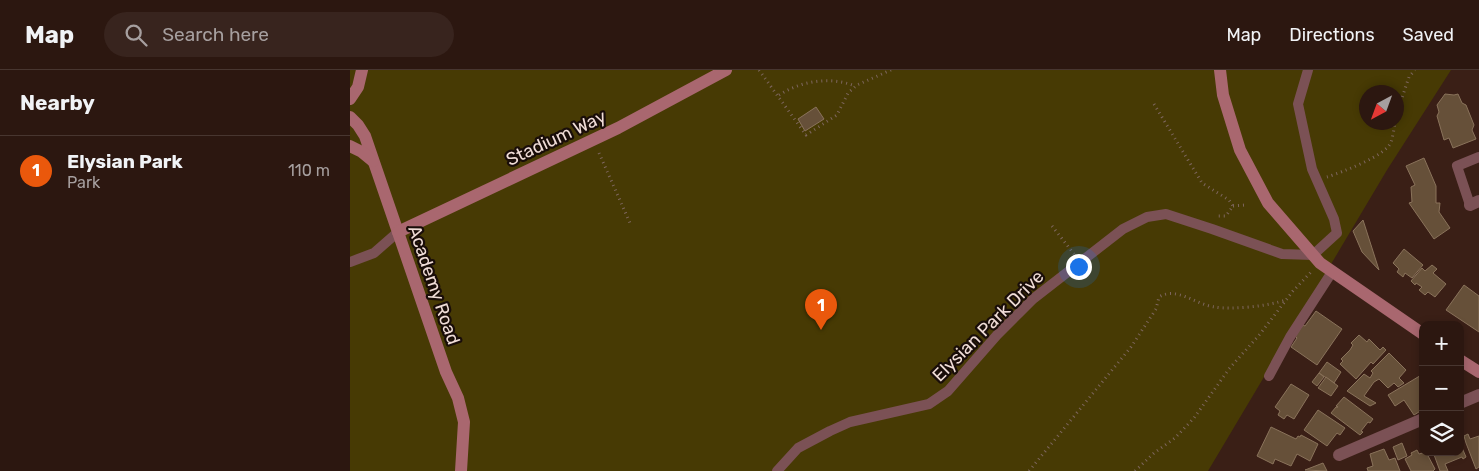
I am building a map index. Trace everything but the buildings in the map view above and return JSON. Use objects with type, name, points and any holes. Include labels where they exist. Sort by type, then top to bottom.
[{"type":"street","points":[[350,99],[358,87],[362,70]]},
{"type":"street","name":"Stadium Way","points":[[398,232],[618,128],[726,70]]},
{"type":"street","points":[[1220,70],[1223,95],[1240,150],[1268,203],[1316,259],[1419,331]]},
{"type":"street","name":"Academy Road","points":[[350,117],[365,136],[446,372],[458,398],[464,422],[461,471]]},
{"type":"street","points":[[350,146],[362,152],[374,162]]},
{"type":"street","points":[[1464,363],[1479,372]]},
{"type":"street","points":[[1464,401],[1479,395]]},
{"type":"street","points":[[1339,456],[1419,421]]},
{"type":"lane","points":[[1308,70],[1298,104],[1312,169],[1334,219],[1337,233],[1316,259]]},
{"type":"lane","points":[[1474,203],[1457,166],[1479,157]]},
{"type":"lane","name":"Elysian Park Drive","points":[[777,471],[798,448],[830,430],[850,422],[929,404],[948,391],[997,335],[1033,299],[1123,229],[1147,217],[1166,214],[1282,254],[1316,259]]},
{"type":"lane","points":[[350,262],[374,254],[398,232]]},
{"type":"lane","points":[[1268,376],[1290,337],[1332,272]]},
{"type":"path","points":[[759,70],[806,135],[837,115],[848,93],[855,86],[891,70]]},
{"type":"path","points":[[1404,92],[1409,77],[1416,70]]},
{"type":"path","points":[[778,95],[808,83],[826,80],[842,80],[855,86]]},
{"type":"path","points":[[1154,104],[1202,183],[1229,200],[1233,206]]},
{"type":"path","points":[[1316,180],[1330,176],[1384,152],[1391,143],[1393,130]]},
{"type":"path","points":[[593,140],[630,222]]},
{"type":"path","points":[[1233,206],[1245,205]]},
{"type":"path","points":[[1200,225],[1208,216],[1226,216],[1233,206]]},
{"type":"path","points":[[1052,226],[1081,262]]},
{"type":"path","points":[[1135,471],[1154,453],[1175,438],[1194,418],[1229,369],[1260,334],[1316,259]]},
{"type":"path","points":[[1029,471],[1131,347],[1156,309],[1159,297],[1166,293],[1176,293],[1202,305],[1230,308],[1265,305],[1286,300]]},
{"type":"shaded area","points":[[350,70],[1451,70],[1387,170],[1208,471],[350,471]]},
{"type":"place","name":"Elysian Park","points":[[821,330]]}]
